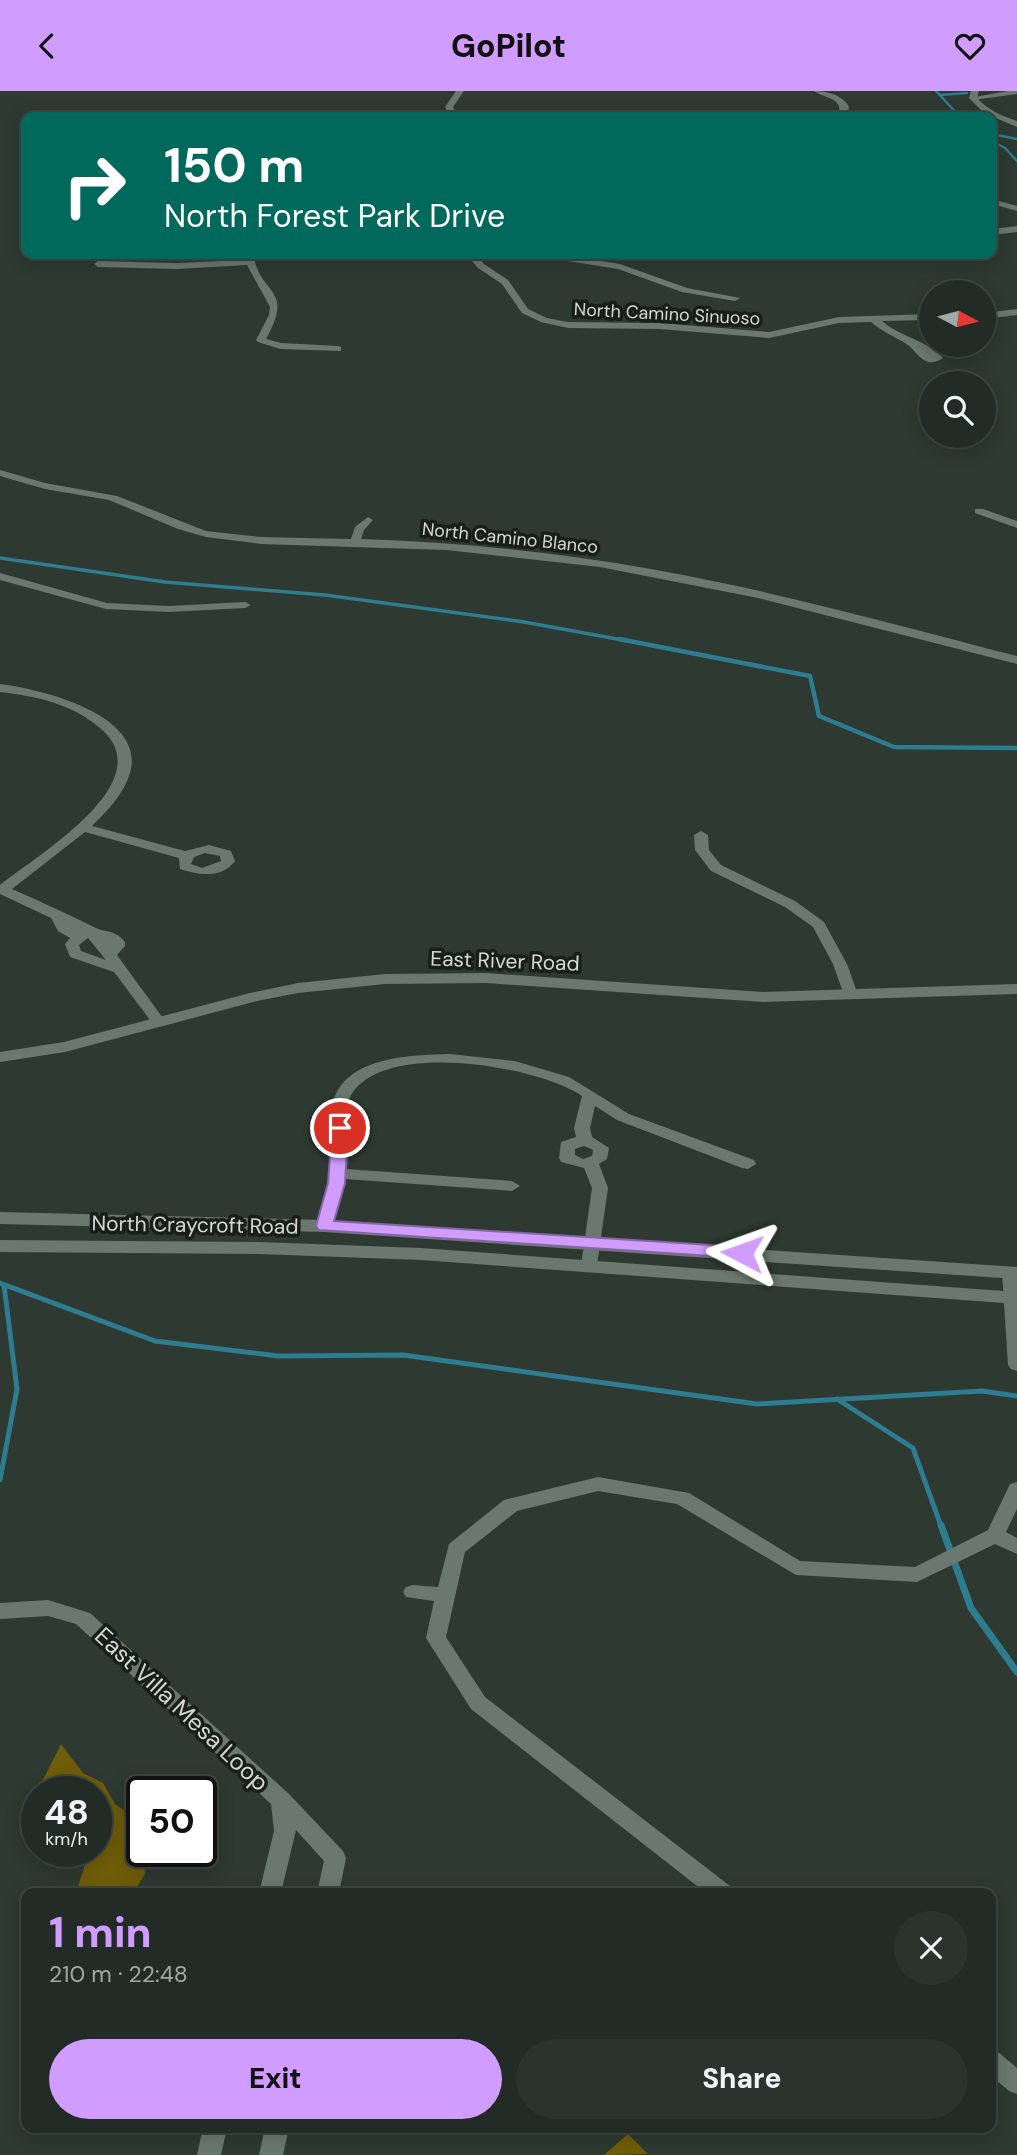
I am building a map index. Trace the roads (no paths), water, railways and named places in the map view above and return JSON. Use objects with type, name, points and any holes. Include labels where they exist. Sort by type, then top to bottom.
[{"type":"main road","points":[[974,95],[990,112]]},
{"type":"main road","points":[[997,117],[1017,124]]},
{"type":"main road","name":"East River Road","points":[[0,1057],[65,1047],[158,1021],[288,990],[385,979],[486,978],[763,997],[1017,989]]},
{"type":"main road","name":"North Craycroft Road","points":[[0,1218],[324,1226],[1013,1273]]},
{"type":"main road","points":[[56,1245],[108,1235],[167,1236],[185,1232],[195,1223]]},
{"type":"main road","name":"North Craycroft Road","points":[[0,1246],[408,1254],[589,1265],[1014,1298]]},
{"type":"street","points":[[452,112],[449,107],[460,91]]},
{"type":"street","points":[[818,91],[842,101],[844,112]]},
{"type":"street","points":[[974,95],[1017,92]]},
{"type":"street","points":[[997,203],[1017,209]]},
{"type":"street","points":[[997,231],[1017,229]]},
{"type":"street","points":[[98,264],[177,266],[240,259]]},
{"type":"street","points":[[250,259],[272,301],[275,313],[261,340],[280,346],[338,349]]},
{"type":"street","name":"North Camino Sinuoso","points":[[475,259],[505,282],[525,311],[544,320],[568,325],[659,326],[769,335],[839,320],[919,317]]},
{"type":"street","points":[[573,259],[620,267],[685,290],[735,298]]},
{"type":"street","points":[[996,314],[1017,311]]},
{"type":"street","points":[[872,318],[891,334],[912,344]]},
{"type":"street","name":"North Camino Blanco","points":[[0,473],[47,486],[112,498],[136,506],[176,526],[207,535],[516,554],[660,574],[793,603],[1017,660]]},
{"type":"street","points":[[979,510],[1017,525]]},
{"type":"street","points":[[355,542],[359,529],[368,520]]},
{"type":"street","points":[[0,576],[106,605],[169,609],[245,605]]},
{"type":"street","points":[[0,688],[32,692],[72,705],[104,722],[116,736],[122,750],[124,766],[113,796],[81,827],[1,890],[57,915],[63,928],[85,935],[111,953],[158,1021]]},
{"type":"street","points":[[81,827],[187,856]]},
{"type":"street","points":[[701,835],[702,850],[716,868],[790,904],[819,925],[840,964],[851,995]]},
{"type":"street","points":[[85,935],[72,944],[75,954],[120,969]]},
{"type":"street","points":[[324,1226],[338,1173],[339,1109],[345,1092],[368,1071],[434,1056],[523,1067],[563,1079],[620,1116],[748,1164]]},
{"type":"street","points":[[585,1140],[582,1128],[589,1097]]},
{"type":"street","points":[[585,1140],[598,1145],[602,1152],[599,1159],[590,1163],[576,1163],[565,1154],[571,1143],[585,1140]]},
{"type":"street","points":[[589,1265],[600,1188],[590,1163]]},
{"type":"street","points":[[338,1173],[512,1186]]},
{"type":"street","points":[[1013,1273],[1017,1365]]},
{"type":"street","points":[[716,1888],[478,1703],[436,1638],[456,1549],[511,1506],[598,1484],[682,1498],[796,1568],[917,1575],[995,1535],[1017,1489]]},
{"type":"street","points":[[995,1535],[1017,1547]]},
{"type":"street","points":[[413,1592],[446,1595]]},
{"type":"street","name":"East Villa Mesa Loop","points":[[0,1611],[48,1608],[83,1618],[281,1800],[335,1858],[329,1888]]},
{"type":"street","name":"East Villa Mesa Loop","points":[[272,1888],[285,1831],[281,1800]]},
{"type":"street","points":[[996,2065],[1017,2083]]},
{"type":"street","points":[[209,2155],[214,2133]]},
{"type":"street","points":[[271,2155],[275,2133]]},
{"type":"waterway","points":[[936,91],[955,112]]},
{"type":"waterway","points":[[940,95],[967,93]]},
{"type":"waterway","points":[[997,135],[1017,139]]},
{"type":"waterway","points":[[997,144],[1017,161]]},
{"type":"waterway","points":[[0,558],[165,582],[325,595],[524,622],[628,641]]},
{"type":"waterway","points":[[619,639],[810,676],[819,716],[894,747],[1017,748]]},
{"type":"waterway","points":[[0,1283],[155,1341],[278,1356],[403,1355],[757,1404],[838,1399]]},
{"type":"waterway","points":[[0,1480],[17,1389],[4,1285]]},
{"type":"waterway","points":[[838,1399],[982,1391],[1017,1396]]},
{"type":"waterway","points":[[838,1399],[913,1448],[941,1526]]},
{"type":"waterway","points":[[941,1525],[971,1608],[1017,1672]]}]
